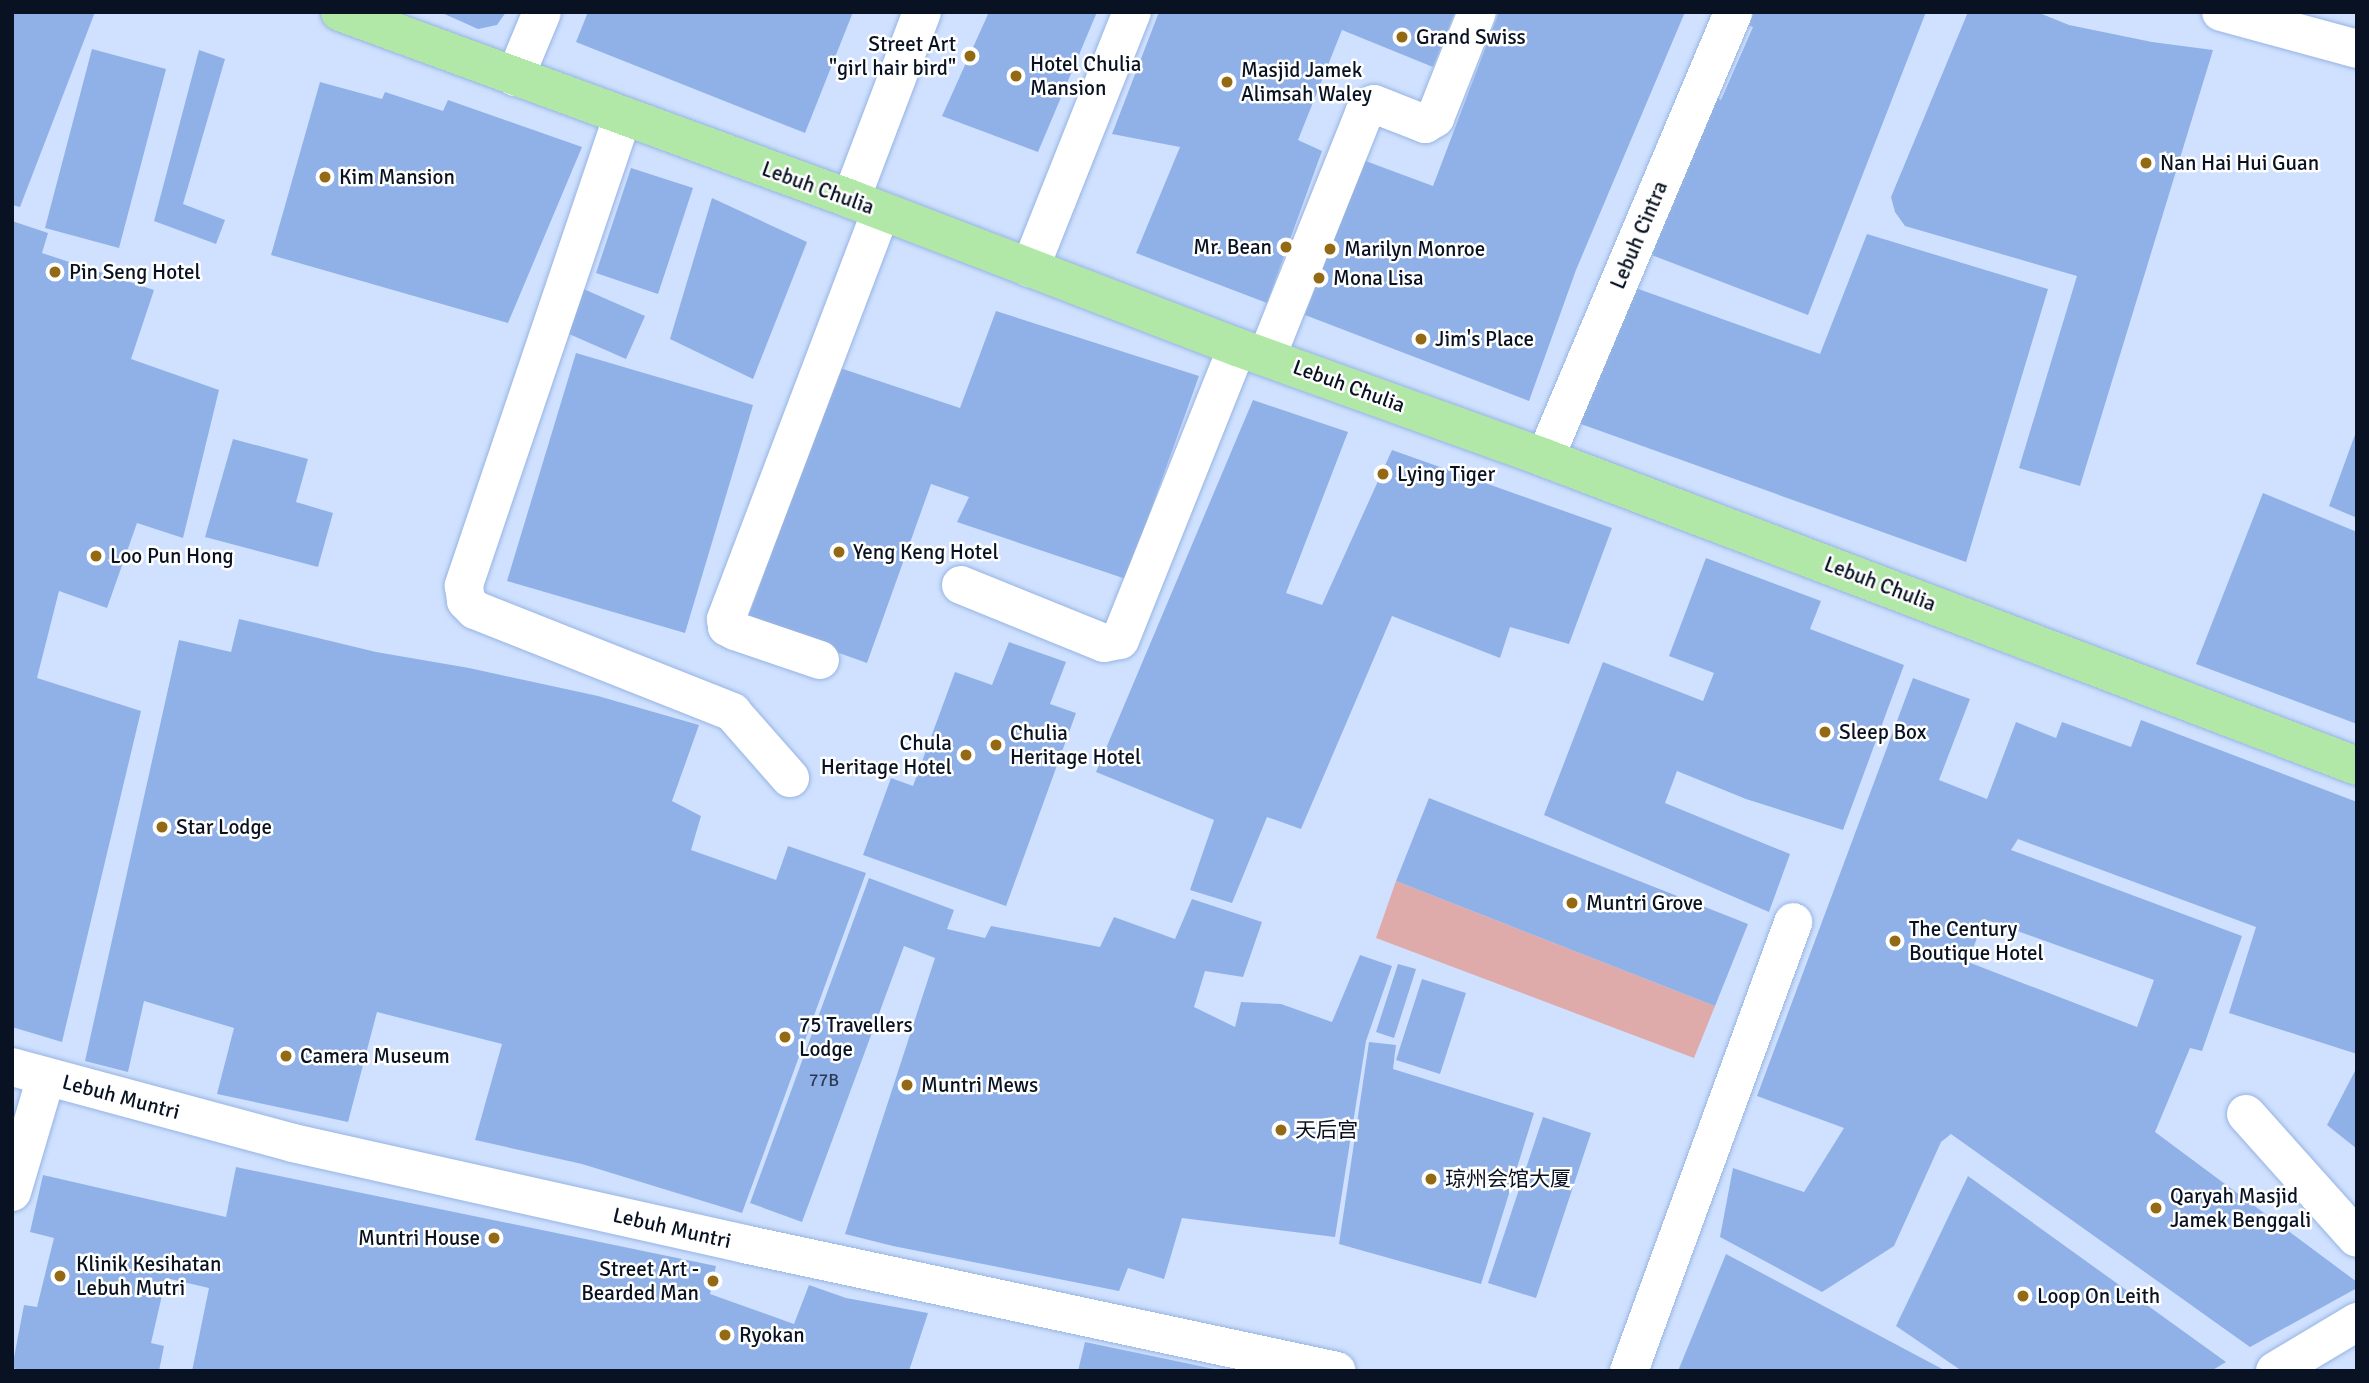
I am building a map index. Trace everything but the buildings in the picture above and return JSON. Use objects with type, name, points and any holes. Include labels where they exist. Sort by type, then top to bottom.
[{"type":"main road","name":"Lebuh Chulia","points":[[340,12],[1252,352],[1545,458],[2357,766]]},
{"type":"street","points":[[515,77],[542,12]]},
{"type":"street","points":[[820,660],[735,631],[727,627],[726,619],[866,206],[922,12]]},
{"type":"street","points":[[1030,268],[1132,12]]},
{"type":"street","points":[[961,585],[1104,643],[1120,640],[1364,113],[1374,104],[1425,124],[1435,118],[1476,12]]},
{"type":"street","name":"Lebuh Cintra","points":[[1545,458],[1733,12]]},
{"type":"street","points":[[2221,12],[2357,49]]},
{"type":"street","points":[[622,118],[464,586],[467,601],[475,610],[732,712],[790,778]]},
{"type":"street","points":[[1629,1371],[1793,922]]},
{"type":"street","points":[[12,1192],[29,1072]]},
{"type":"street","name":"Lebuh Muntri","points":[[29,1072],[293,1143],[744,1244],[1337,1371]]},
{"type":"street","points":[[2246,1114],[2357,1238]]},
{"type":"street","points":[[2275,1371],[2357,1322]]},
{"type":"shaded area","points":[[1396,881],[1715,1006],[1694,1058],[1376,938]]},
{"type":"place","name":"Grand Swiss","points":[[1402,37]]},
{"type":"place","name":"Street Art \"girl hair bird\"","points":[[970,56]]},
{"type":"place","name":"Hotel Chulia Mansion","points":[[1016,76]]},
{"type":"place","name":"Masjid Jamek Alimsah Waley","points":[[1227,82]]},
{"type":"place","name":"Nan Hai Hui Guan","points":[[2146,163]]},
{"type":"place","name":"Kim Mansion","points":[[325,177]]},
{"type":"place","name":"Mr. Bean","points":[[1286,247]]},
{"type":"place","name":"Marilyn Monroe","points":[[1330,249]]},
{"type":"place","name":"Pin Seng Hotel","points":[[55,272]]},
{"type":"place","name":"Mona Lisa","points":[[1319,278]]},
{"type":"place","name":"Jim's Place","points":[[1421,339]]},
{"type":"place","name":"Lying Tiger","points":[[1383,474]]},
{"type":"place","name":"Yeng Keng Hotel","points":[[839,552]]},
{"type":"place","name":"Loo Pun Hong","points":[[96,556]]},
{"type":"place","name":"Sleep Box","points":[[1825,732]]},
{"type":"place","name":"Chulia Heritage Hotel","points":[[996,745]]},
{"type":"place","name":"Chula Heritage Hotel","points":[[966,755]]},
{"type":"place","name":"Star Lodge","points":[[162,827]]},
{"type":"place","name":"Muntri Grove","points":[[1572,903]]},
{"type":"place","name":"The Century Boutique Hotel","points":[[1895,941]]},
{"type":"place","name":"75 Travellers Lodge","points":[[785,1037]]},
{"type":"place","name":"Camera Museum","points":[[286,1056]]},
{"type":"place","name":"Muntri Mews","points":[[907,1085]]},
{"type":"place","name":"天后宫","points":[[1281,1130]]},
{"type":"place","name":"琼州会馆大厦","points":[[1431,1179]]},
{"type":"place","name":"Qaryah Masjid Jamek Benggali","points":[[2156,1208]]},
{"type":"place","name":"Muntri House","points":[[494,1238]]},
{"type":"place","name":"Klinik Kesihatan Lebuh Mutri","points":[[60,1276]]},
{"type":"place","name":"Street Art - Bearded Man","points":[[713,1281]]},
{"type":"place","name":"Loop On Leith","points":[[2023,1296]]},
{"type":"place","name":"Ryokan","points":[[725,1335]]}]
